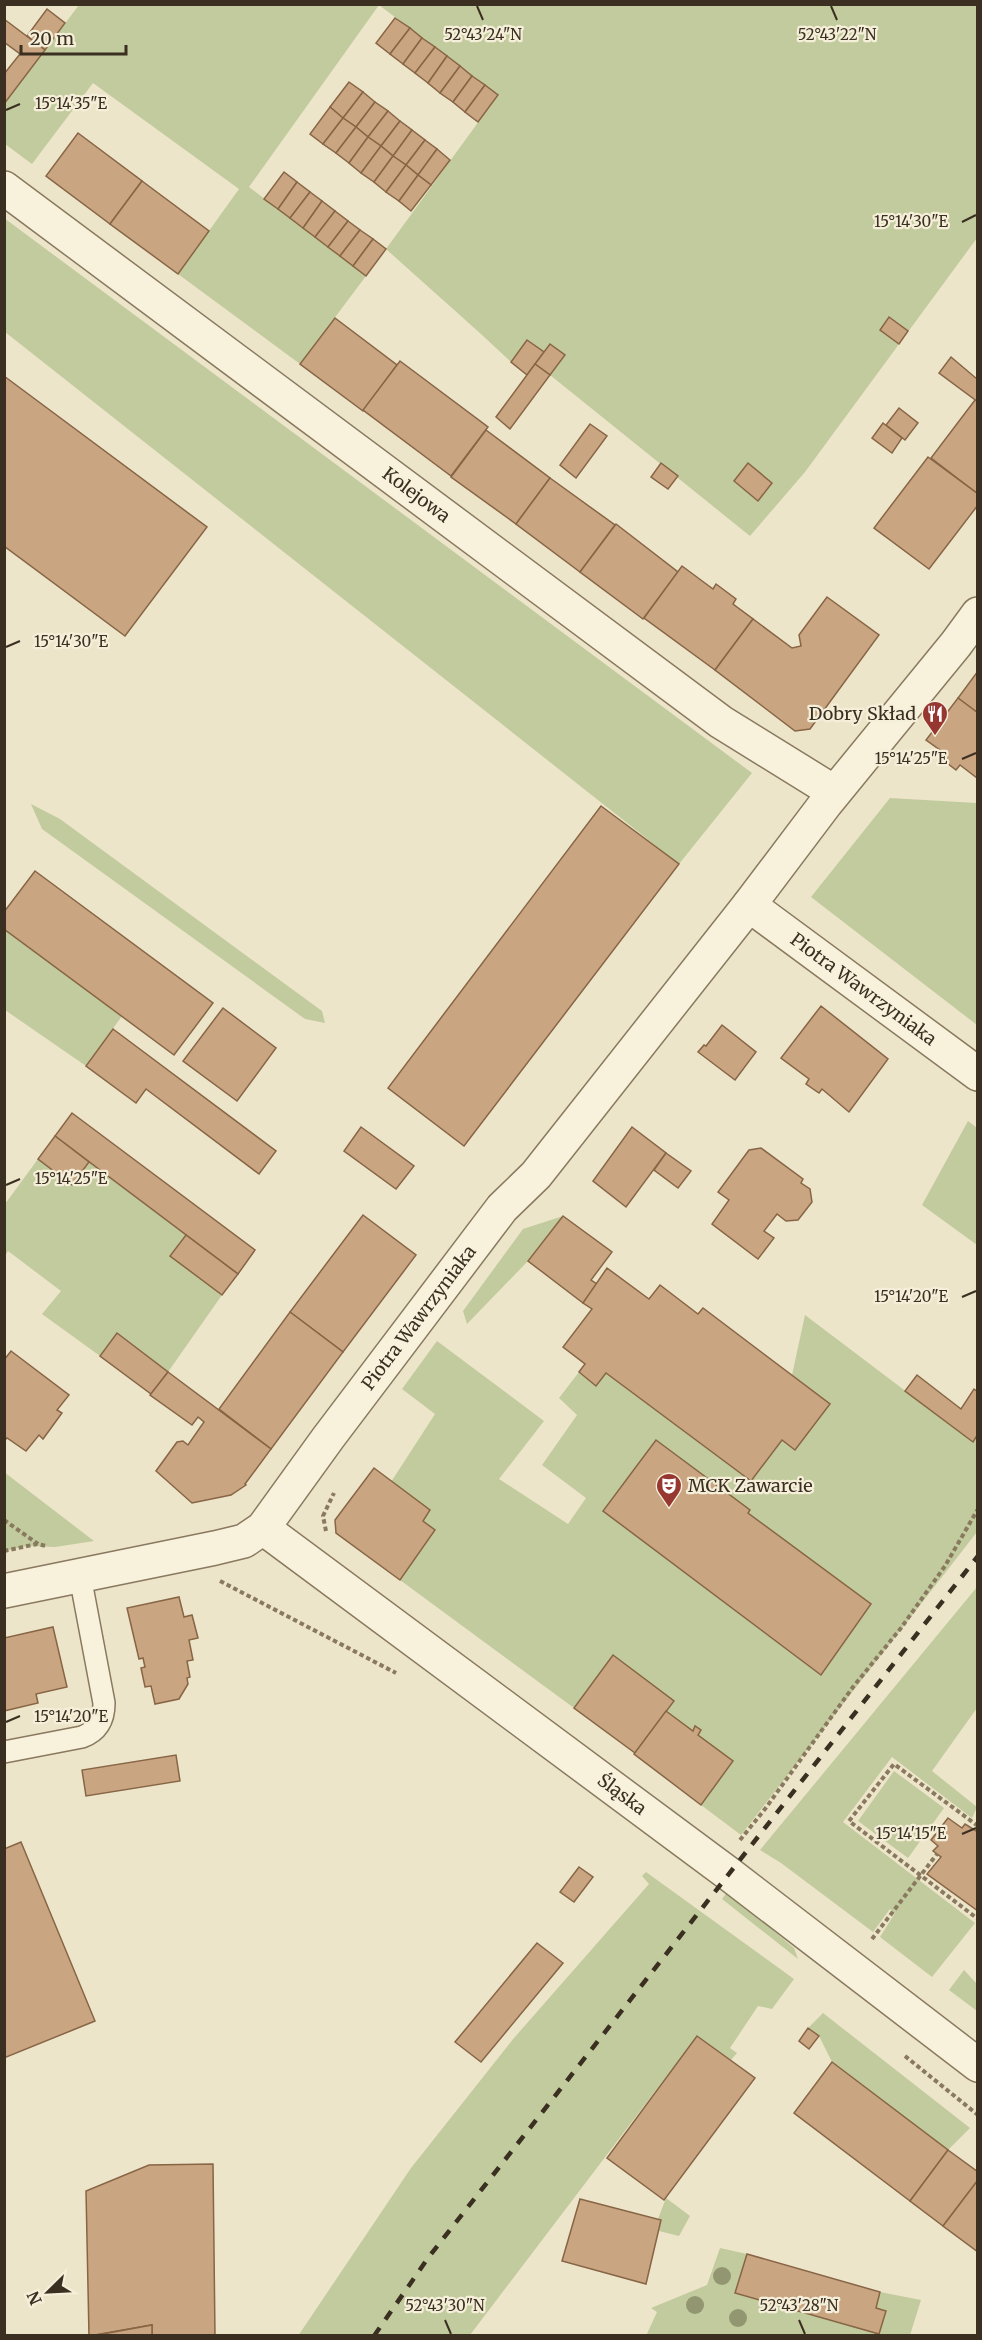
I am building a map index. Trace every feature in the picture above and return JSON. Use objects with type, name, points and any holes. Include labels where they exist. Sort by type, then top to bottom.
[{"type":"street","name":"Kolejowa","points":[[4,188],[721,722],[834,792]]},
{"type":"street","name":"Piotra Wawrzyniaka","points":[[4,1591],[244,1541],[263,1528],[502,1208],[536,1175],[749,905],[834,792],[978,615]]},
{"type":"street","name":"Piotra Wawrzyniaka","points":[[749,905],[978,1074]]},
{"type":"street","name":"Śląska","points":[[263,1528],[747,1888],[978,2065]]},
{"type":"lane","points":[[4,1752],[82,1737],[93,1731],[102,1719],[104,1703],[80,1576]]},
{"type":"path","points":[[331,1539],[326,1531],[323,1516],[337,1488]]},
{"type":"path","points":[[735,1845],[765,1809],[853,1687],[932,1584],[978,1509]]},
{"type":"path","points":[[217,1575],[220,1584],[399,1674]]},
{"type":"path","points":[[978,1827],[894,1764],[849,1821],[978,1919]]},
{"type":"path","points":[[876,1934],[937,1854]]},
{"type":"path","points":[[904,2055],[978,2115]]},
{"type":"green space","points":[[79,5],[379,5],[249,187],[366,276],[300,364],[178,274],[239,189],[93,83],[32,164],[5,144],[4,104]]},
{"type":"green space","points":[[379,5],[977,5],[977,238],[805,472],[750,536],[550,375],[565,355],[550,345],[544,352],[527,340],[511,362],[386,249],[498,95]]},
{"type":"green space","points":[[4,218],[752,773],[679,864],[5,332]]},
{"type":"green space","points":[[890,798],[977,803],[977,1025],[811,897]]},
{"type":"green space","points":[[31,804],[60,819],[322,1011],[325,1023],[305,1019],[42,829]]},
{"type":"green space","points":[[4,929],[122,1016],[86,1066],[5,1010]]},
{"type":"green space","points":[[968,1121],[977,1128],[977,1245],[922,1205]]},
{"type":"green space","points":[[38,1159],[72,1185],[89,1162],[186,1235],[170,1256],[222,1295],[168,1372],[117,1333],[100,1356],[42,1314],[61,1291],[8,1251],[5,1256],[5,1204]]},
{"type":"green space","points":[[563,1216],[528,1261],[467,1324],[463,1311],[523,1229]]},
{"type":"green space","points":[[805,1315],[973,1442],[977,1434],[977,1532],[741,1835],[701,1805],[733,1761],[698,1735],[695,1727],[693,1731],[666,1711],[673,1701],[613,1655],[574,1708],[400,1580],[435,1530],[423,1521],[430,1510],[391,1482],[435,1414],[402,1389],[437,1341],[544,1421],[499,1479],[568,1524],[586,1498],[542,1465],[577,1415],[559,1398],[579,1372],[596,1385],[606,1373],[751,1481],[782,1440],[795,1449],[829,1404],[792,1375]],"holes":[[[656,1441],[750,1510],[748,1513],[871,1604],[821,1675]]]},
{"type":"green space","points":[[4,1472],[94,1541],[55,1547],[27,1546],[5,1551]]},
{"type":"green space","points":[[977,1587],[977,1708],[932,1771],[977,1807],[972,1818],[892,1757],[843,1822],[975,1923],[932,1977],[880,1937],[895,1913],[890,1909],[873,1932],[781,1863],[760,1850]]},
{"type":"green space","points":[[894,1771],[944,1808],[908,1858],[858,1821]]},
{"type":"green space","points":[[646,1872],[794,1979],[772,2009],[758,2006],[730,2048],[737,2053],[731,2060],[697,2036],[470,2335],[298,2336],[411,2168],[514,2038],[649,1884],[642,1876]]},
{"type":"green space","points":[[727,1892],[794,1948],[798,1959],[722,1899]]},
{"type":"green space","points":[[964,1970],[977,1984],[977,2011],[949,1990]]},
{"type":"green space","points":[[823,2013],[970,2128],[948,2150],[832,2062],[819,2036],[808,2028]]},
{"type":"green space","points":[[666,2198],[690,2216],[679,2236],[659,2231],[661,2220],[658,2219]]},
{"type":"green space","points":[[720,2248],[747,2254],[736,2293],[879,2334],[886,2311],[876,2308],[880,2292],[921,2300],[910,2335],[646,2336],[657,2312],[651,2308],[707,2285]]},
{"type":"building","points":[[47,9],[65,23],[45,50],[27,36]]},
{"type":"building","points":[[395,18],[410,28],[390,54],[376,43]]},
{"type":"building","points":[[4,19],[45,50],[4,104],[4,74],[20,54],[4,42]]},
{"type":"building","points":[[410,28],[422,38],[403,64],[390,54]]},
{"type":"building","points":[[422,38],[435,47],[415,73],[403,64]]},
{"type":"building","points":[[435,47],[447,56],[428,83],[415,73]]},
{"type":"building","points":[[447,56],[460,66],[440,93],[428,83]]},
{"type":"building","points":[[460,66],[472,76],[453,102],[440,93]]},
{"type":"building","points":[[472,76],[485,85],[465,112],[453,102]]},
{"type":"building","points":[[349,82],[363,92],[343,118],[330,107]]},
{"type":"building","points":[[485,85],[498,95],[478,122],[465,112]]},
{"type":"building","points":[[363,92],[375,102],[356,127],[343,118]]},
{"type":"building","points":[[375,102],[388,111],[368,137],[356,127]]},
{"type":"building","points":[[330,107],[343,118],[323,144],[310,134]]},
{"type":"building","points":[[388,111],[400,121],[381,146],[368,137]]},
{"type":"building","points":[[343,118],[356,127],[336,153],[323,144]]},
{"type":"building","points":[[400,121],[412,130],[393,156],[381,146]]},
{"type":"building","points":[[356,127],[368,137],[349,163],[336,153]]},
{"type":"building","points":[[412,130],[425,140],[406,165],[393,156]]},
{"type":"building","points":[[78,133],[142,181],[110,224],[46,176]]},
{"type":"building","points":[[368,137],[381,146],[361,173],[349,163]]},
{"type":"building","points":[[425,140],[437,149],[418,175],[406,165]]},
{"type":"building","points":[[381,146],[393,156],[374,182],[361,173]]},
{"type":"building","points":[[437,149],[450,160],[431,185],[418,175]]},
{"type":"building","points":[[393,156],[406,165],[386,192],[374,182]]},
{"type":"building","points":[[406,165],[418,175],[399,201],[386,192]]},
{"type":"building","points":[[284,172],[297,182],[278,209],[264,199]]},
{"type":"building","points":[[418,175],[431,185],[411,211],[399,201]]},
{"type":"building","points":[[142,181],[209,231],[178,274],[110,224]]},
{"type":"building","points":[[297,182],[310,192],[290,218],[278,209]]},
{"type":"building","points":[[310,192],[322,201],[303,228],[290,218]]},
{"type":"building","points":[[322,201],[335,211],[315,237],[303,228]]},
{"type":"building","points":[[335,211],[348,221],[328,247],[315,237]]},
{"type":"building","points":[[348,221],[360,230],[340,256],[328,247]]},
{"type":"building","points":[[360,230],[373,239],[353,266],[340,256]]},
{"type":"building","points":[[373,239],[386,249],[366,276],[353,266]]},
{"type":"building","points":[[889,317],[908,331],[899,344],[880,330]]},
{"type":"building","points":[[335,318],[397,365],[363,411],[300,364]]},
{"type":"building","points":[[527,340],[544,352],[527,375],[511,362]]},
{"type":"building","points":[[550,344],[565,355],[550,375],[535,364]]},
{"type":"building","points":[[951,357],[977,379],[978,402],[939,373]]},
{"type":"building","points":[[400,361],[488,427],[451,476],[363,410]]},
{"type":"building","points":[[535,364],[550,375],[510,429],[496,417]]},
{"type":"building","points":[[4,376],[207,527],[125,636],[4,546]]},
{"type":"building","points":[[975,400],[978,402],[978,494],[931,458]]},
{"type":"building","points":[[899,408],[918,423],[905,440],[886,425]]},
{"type":"building","points":[[883,423],[902,438],[892,453],[872,438]]},
{"type":"building","points":[[590,424],[607,436],[576,478],[560,465]]},
{"type":"building","points":[[486,430],[550,478],[516,524],[451,477]]},
{"type":"building","points":[[928,457],[978,494],[978,505],[929,569],[874,528]]},
{"type":"building","points":[[661,463],[678,476],[668,489],[651,477]]},
{"type":"building","points":[[748,463],[772,483],[758,501],[734,481]]},
{"type":"building","points":[[550,478],[615,525],[580,572],[516,524]]},
{"type":"building","points":[[616,524],[678,572],[643,619],[580,572]]},
{"type":"building","points":[[682,566],[713,589],[716,584],[736,599],[733,604],[753,619],[715,670],[644,618]]},
{"type":"building","points":[[827,597],[879,635],[810,729],[795,731],[715,670],[753,619],[792,648],[801,646],[799,635]]},
{"type":"building","points":[[978,671],[978,713],[958,698]]},
{"type":"building","points":[[958,698],[978,713],[977,778],[960,765],[956,770],[943,760],[947,755],[926,740]]},
{"type":"building","points":[[601,806],[679,864],[464,1146],[388,1088]]},
{"type":"building","points":[[35,871],[213,1003],[174,1055],[4,929],[4,912]]},
{"type":"building","points":[[821,1006],[888,1059],[849,1112],[822,1089],[819,1093],[806,1084],[809,1079],[781,1058]]},
{"type":"building","points":[[223,1008],[276,1048],[237,1101],[183,1061]]},
{"type":"building","points":[[722,1025],[756,1052],[735,1080],[698,1052],[704,1045],[706,1046]]},
{"type":"building","points":[[113,1029],[276,1151],[259,1174],[146,1089],[136,1103],[86,1066]]},
{"type":"building","points":[[72,1113],[255,1250],[238,1274],[55,1136]]},
{"type":"building","points":[[361,1127],[414,1166],[396,1189],[344,1151]]},
{"type":"building","points":[[632,1127],[666,1153],[626,1207],[593,1181]]},
{"type":"building","points":[[55,1136],[89,1162],[72,1185],[38,1159]]},
{"type":"building","points":[[761,1148],[803,1179],[801,1183],[810,1189],[812,1202],[798,1220],[786,1221],[777,1214],[764,1231],[774,1238],[758,1259],[712,1224],[729,1200],[718,1192],[749,1150]]},
{"type":"building","points":[[666,1153],[691,1171],[678,1188],[654,1170]]},
{"type":"building","points":[[363,1215],[416,1255],[343,1352],[290,1312]]},
{"type":"building","points":[[563,1216],[612,1252],[591,1280],[597,1284],[583,1303],[528,1261]]},
{"type":"building","points":[[186,1235],[238,1274],[222,1295],[170,1256]]},
{"type":"building","points":[[607,1268],[649,1299],[660,1285],[698,1314],[703,1308],[830,1404],[795,1450],[782,1440],[751,1481],[606,1373],[596,1386],[579,1372],[585,1364],[563,1347],[592,1309],[583,1303]]},
{"type":"building","points":[[290,1312],[343,1352],[271,1449],[219,1409]]},
{"type":"building","points":[[117,1333],[168,1372],[151,1394],[100,1356]]},
{"type":"building","points":[[11,1351],[69,1395],[57,1410],[62,1413],[43,1439],[39,1435],[26,1451],[7,1438],[4,1441],[4,1360]]},
{"type":"building","points":[[168,1372],[271,1449],[246,1485],[231,1495],[192,1503],[156,1471],[177,1442],[183,1441],[188,1445],[204,1422],[198,1417],[192,1425],[150,1395]]},
{"type":"building","points":[[917,1375],[961,1409],[974,1389],[978,1392],[978,1434],[973,1442],[905,1391]]},
{"type":"building","points":[[656,1440],[750,1510],[748,1513],[871,1604],[821,1675],[603,1511]]},
{"type":"building","points":[[374,1468],[430,1510],[423,1521],[435,1530],[400,1580],[336,1533],[335,1520]]},
{"type":"building","points":[[179,1597],[184,1617],[192,1615],[198,1638],[189,1640],[193,1660],[187,1661],[190,1677],[187,1678],[188,1684],[179,1699],[155,1704],[151,1686],[145,1687],[141,1668],[145,1667],[143,1658],[139,1659],[127,1608]]},
{"type":"building","points":[[53,1627],[67,1687],[36,1694],[38,1703],[4,1711],[4,1638]]},
{"type":"building","points":[[613,1655],[674,1701],[635,1753],[574,1708]]},
{"type":"building","points":[[666,1711],[693,1731],[695,1726],[701,1730],[698,1735],[733,1761],[701,1805],[634,1754]]},
{"type":"building","points":[[176,1755],[180,1781],[86,1796],[82,1770]]},
{"type":"building","points":[[948,1818],[962,1828],[965,1824],[978,1832],[978,1911],[927,1874],[941,1857],[933,1851],[938,1846],[931,1840]]},
{"type":"building","points":[[21,1842],[95,2021],[4,2058],[4,1849]]},
{"type":"building","points":[[579,1867],[593,1877],[574,1902],[560,1892]]},
{"type":"building","points":[[537,1943],[563,1963],[481,2062],[455,2042]]},
{"type":"building","points":[[808,2028],[819,2036],[809,2049],[799,2041]]},
{"type":"building","points":[[697,2036],[755,2078],[664,2200],[607,2158]]},
{"type":"building","points":[[832,2062],[948,2150],[910,2201],[794,2113]]},
{"type":"building","points":[[948,2150],[978,2172],[978,2180],[943,2226],[910,2201]]},
{"type":"building","points":[[213,2164],[215,2336],[152,2336],[152,2325],[89,2336],[86,2191],[149,2165]]},
{"type":"building","points":[[978,2180],[978,2252],[943,2226]]},
{"type":"building","points":[[580,2199],[661,2220],[646,2284],[562,2261]]},
{"type":"building","points":[[747,2254],[880,2292],[876,2308],[886,2311],[879,2334],[735,2293]]},
{"type":"building","points":[[152,2325],[152,2336],[92,2336]]},
{"type":"railway","points":[[374,2336],[428,2258],[978,1556]]},
{"type":"place","name":"Dobry Skład","points":[[935,737]]},
{"type":"place","name":"MCK Zawarcie","points":[[669,1509]]}]
